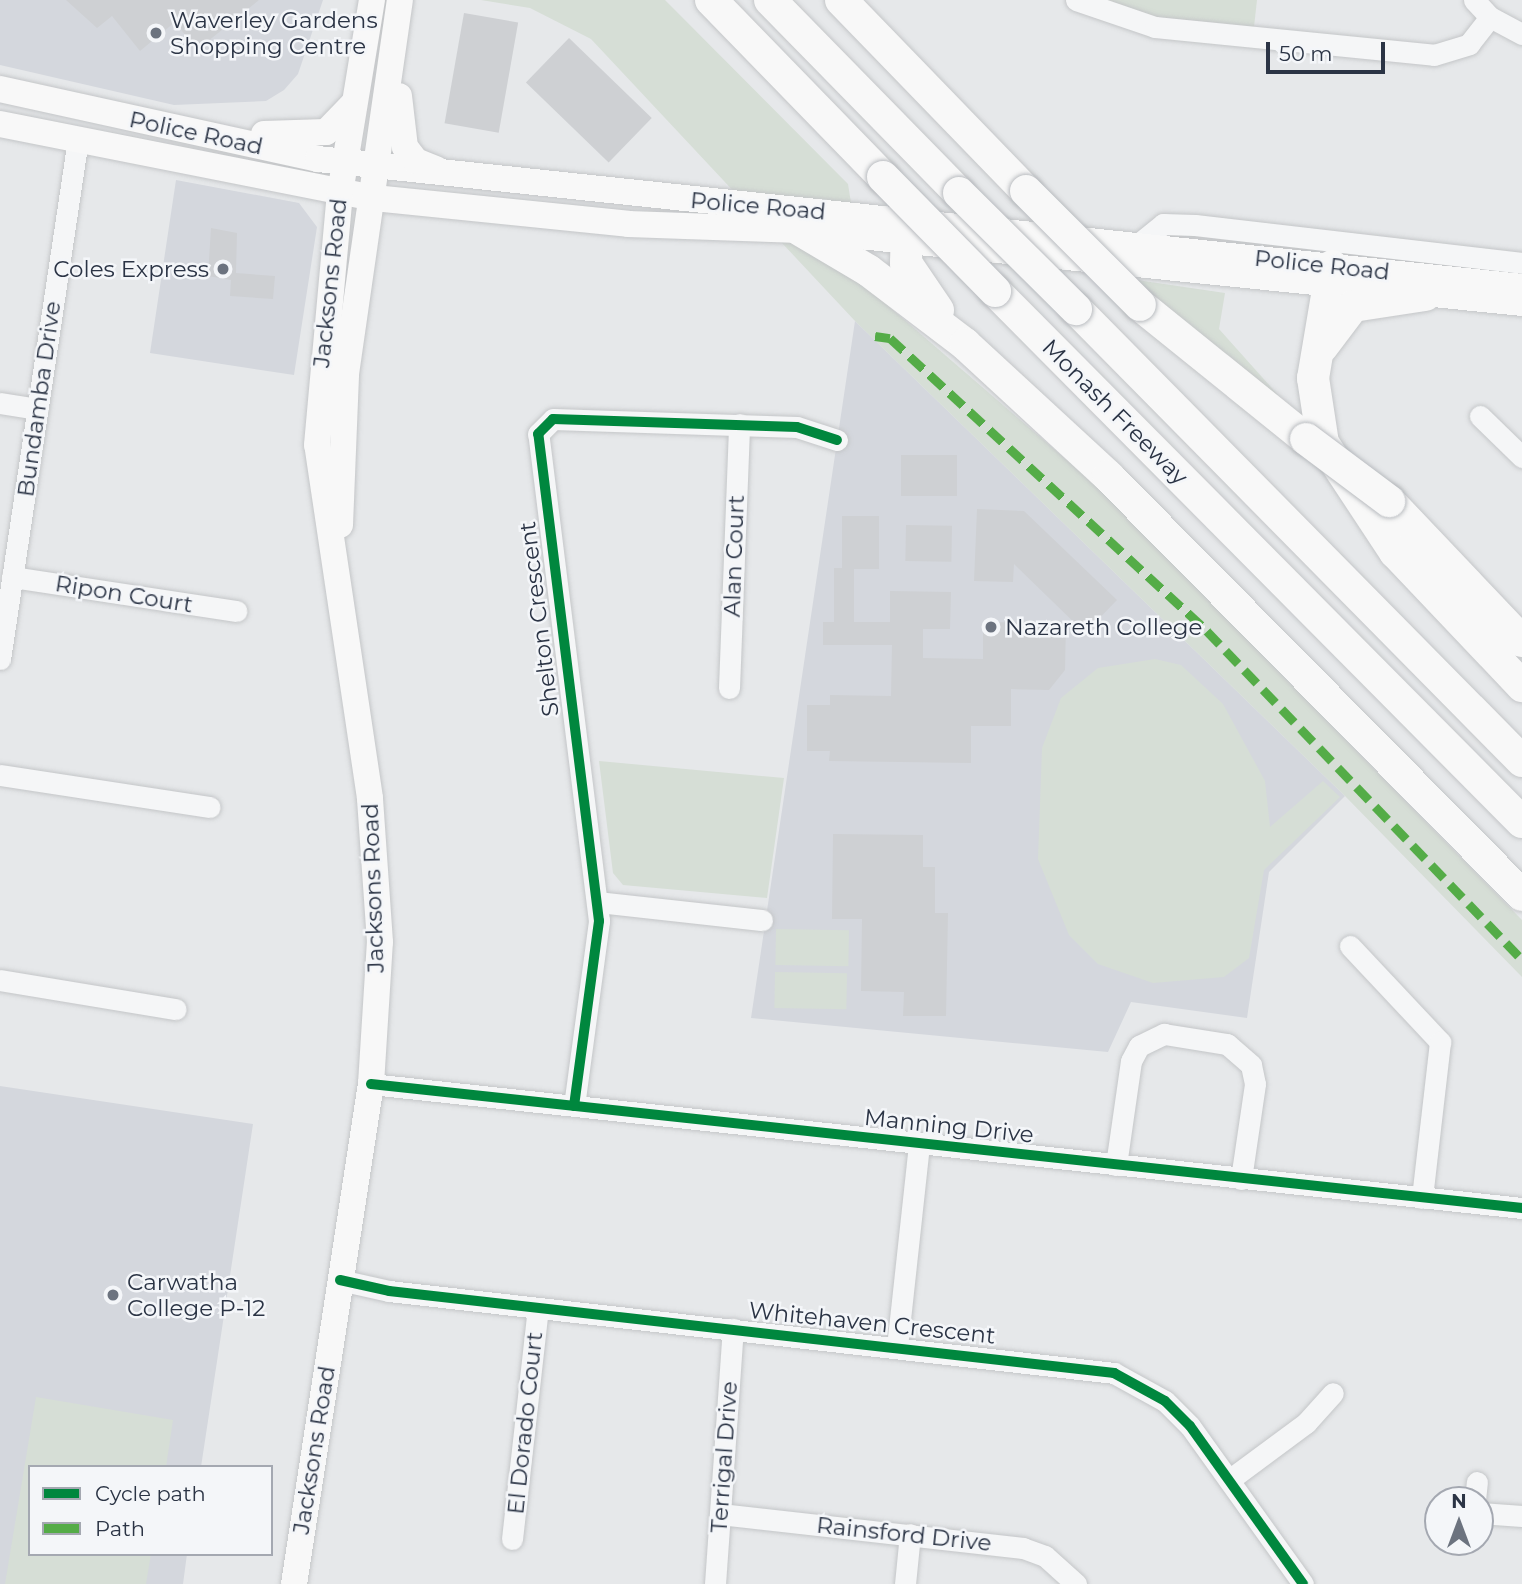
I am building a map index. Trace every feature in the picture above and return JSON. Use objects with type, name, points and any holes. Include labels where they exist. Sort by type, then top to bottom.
[{"type":"highway","name":"Monash Freeway","points":[[711,0],[995,291],[1522,822]]},
{"type":"highway","name":"Monash Freeway","points":[[770,0],[1522,761]]},
{"type":"highway","points":[[841,0],[1140,304],[1220,376],[1389,500],[1522,641]]},
{"type":"highway","points":[[800,230],[869,271],[965,344],[1118,485],[1522,895]]},
{"type":"highway","points":[[907,231],[905,263],[915,281],[965,344]]},
{"type":"highway","points":[[1331,276],[1313,378],[1323,443],[1395,552],[1522,686]]},
{"type":"highway","points":[[1313,378],[1336,322],[1353,306],[1424,295]]},
{"type":"highway","points":[[1431,731],[1522,836]]},
{"type":"main road","name":"Jacksons Road","points":[[294,1584],[371,1084],[380,942],[370,798],[338,566],[322,490],[317,397],[344,162],[372,0]]},
{"type":"main road","name":"Jacksons Road","points":[[338,566],[346,374],[374,198],[400,0]]},
{"type":"main road","points":[[395,32],[401,138],[415,160],[446,174]]},
{"type":"main road","name":"Police Road","points":[[0,89],[344,162],[907,231],[1331,276],[1522,287]]},
{"type":"main road","points":[[133,119],[297,137],[326,132],[354,103]]},
{"type":"main road","name":"Police Road","points":[[0,124],[374,198],[628,224],[907,231],[1136,246],[1331,276],[1424,295],[1522,303]]},
{"type":"main road","points":[[588,190],[642,208],[642,218],[628,224]]},
{"type":"street","points":[[1076,0],[1155,27],[1434,55],[1469,44],[1490,17]]},
{"type":"street","points":[[1474,0],[1490,17],[1522,34]]},
{"type":"street","name":"Bundamba Drive","points":[[0,659],[78,139]]},
{"type":"street","points":[[1136,246],[1163,224],[1195,225],[1522,263]]},
{"type":"street","points":[[0,403],[38,409]]},
{"type":"street","points":[[1480,416],[1522,457]]},
{"type":"street","name":"Shelton Crescent","points":[[574,1106],[598,902],[538,434],[553,419],[797,427],[837,440]]},
{"type":"street","name":"Alan Court","points":[[729,688],[739,424]]},
{"type":"street","name":"Ripon Court","points":[[12,577],[236,611]]},
{"type":"street","points":[[0,775],[210,807]]},
{"type":"street","points":[[598,902],[762,920]]},
{"type":"street","points":[[1350,946],[1440,1042],[1422,1198]]},
{"type":"street","points":[[0,980],[176,1009]]},
{"type":"street","points":[[1116,1165],[1131,1062],[1139,1046],[1164,1034],[1227,1044],[1251,1065],[1255,1084],[1241,1179]]},
{"type":"street","name":"Manning Drive","points":[[371,1084],[1522,1208]]},
{"type":"street","points":[[897,1347],[919,1144]]},
{"type":"street","name":"Whitehaven Crescent","points":[[339,1286],[1114,1373],[1177,1411],[1303,1584]]},
{"type":"street","name":"El Dorado Court","points":[[512,1539],[538,1308]]},
{"type":"street","name":"Terrigal Drive","points":[[715,1584],[733,1329]]},
{"type":"street","points":[[1229,1480],[1306,1423],[1333,1393]]},
{"type":"street","name":"Rainsford Drive","points":[[720,1514],[910,1534],[1035,1551],[1076,1584]]},
{"type":"street","points":[[1494,1514],[1522,1516]]},
{"type":"street","points":[[905,1584],[910,1534]]},
{"type":"shaded area","name":"Waverley Gardens Shopping Centre","points":[[0,0],[323,0],[298,74],[284,90],[266,101],[174,105],[0,65]]},
{"type":"shaded area","points":[[481,0],[665,0],[848,184],[864,285],[1099,488],[1522,920],[1522,977],[1345,796],[855,321],[591,39],[530,8]]},
{"type":"shaded area","points":[[1076,0],[1257,0],[1253,36],[1155,27]]},
{"type":"shaded area","points":[[176,180],[299,203],[317,227],[294,375],[150,353]]},
{"type":"shaded area","points":[[1130,279],[1225,293],[1219,329],[1278,395],[1270,403]]},
{"type":"shaded area","name":"Nazareth College","points":[[855,321],[1345,796],[1269,872],[1247,1018],[1131,1002],[1108,1052],[751,1018]]},
{"type":"shaded area","points":[[1155,659],[1181,665],[1223,704],[1265,781],[1270,827],[1323,781],[1340,797],[1264,870],[1249,958],[1224,977],[1153,983],[1098,964],[1069,935],[1038,859],[1042,748],[1061,698],[1098,668]]},
{"type":"shaded area","points":[[599,761],[784,778],[767,898],[623,885],[613,873]]},
{"type":"shaded area","points":[[776,929],[849,930],[848,966],[775,965]]},
{"type":"shaded area","points":[[775,972],[847,973],[846,1009],[774,1008]]},
{"type":"shaded area","name":"Carwatha College P-12","points":[[0,1086],[253,1124],[201,1465],[28,1465],[28,1556],[187,1556],[183,1584],[0,1584]]},
{"type":"shaded area","points":[[36,1397],[173,1420],[166,1465],[28,1465],[28,1556],[151,1556],[146,1584],[5,1584]]},
{"type":"building","points":[[66,0],[259,0],[197,50],[175,22],[140,51],[112,16],[97,28]]},
{"type":"building","points":[[464,13],[518,23],[499,133],[445,123]]},
{"type":"building","points":[[569,38],[652,118],[609,162],[526,83]]},
{"type":"building","points":[[211,228],[237,233],[236,273],[275,276],[273,299],[230,296],[231,280],[208,276]]},
{"type":"building","points":[[901,455],[957,455],[957,496],[901,496]]},
{"type":"building","points":[[977,509],[1024,511],[1117,600],[1085,633],[1014,564],[1013,582],[974,581]]},
{"type":"building","points":[[842,516],[879,516],[879,569],[854,569],[854,622],[890,622],[890,591],[951,592],[950,629],[923,629],[923,658],[983,659],[983,622],[1066,623],[1065,670],[1049,690],[1011,689],[1011,726],[971,726],[971,763],[829,761],[830,751],[807,751],[807,705],[830,705],[830,695],[891,696],[892,645],[823,645],[823,622],[834,622],[834,568],[842,568]]},
{"type":"building","points":[[906,525],[952,526],[951,562],[905,561]]},
{"type":"building","points":[[833,834],[923,835],[923,867],[935,867],[935,913],[948,913],[946,1016],[903,1016],[904,992],[861,991],[862,919],[832,919]]},
{"type":"marked path","points":[[875,336],[890,338],[1207,631],[1522,959]]},
{"type":"cycle path","points":[[574,1106],[599,921],[538,434],[553,419],[797,427],[837,440]]},
{"type":"cycle path","points":[[371,1084],[1522,1208]]},
{"type":"cycle path","points":[[340,1280],[389,1291],[1114,1373],[1165,1401],[1190,1426],[1303,1584]]},
{"type":"place","name":"Waverley Gardens Shopping Centre","points":[[156,33]]},
{"type":"place","name":"Coles Express","points":[[223,269]]},
{"type":"place","name":"Nazareth College","points":[[991,627]]},
{"type":"place","name":"Carwatha College P-12","points":[[113,1295]]}]
